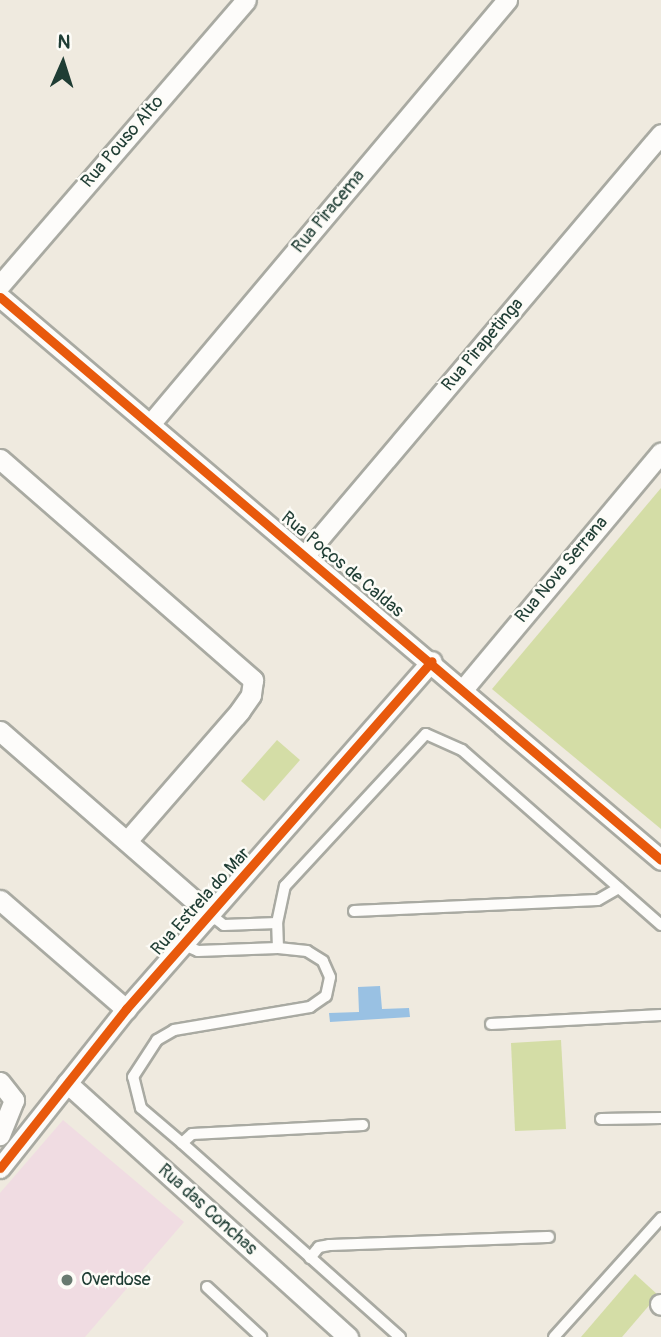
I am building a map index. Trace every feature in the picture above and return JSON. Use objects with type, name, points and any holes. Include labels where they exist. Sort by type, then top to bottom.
[{"type":"street","name":"Rua Pouso Alto","points":[[0,285],[246,0]]},
{"type":"street","name":"Rua Piracema","points":[[151,424],[507,0]]},
{"type":"street","name":"Rua Pirapetinga","points":[[305,555],[661,134]]},
{"type":"street","name":"Rua Poços de Caldas","points":[[0,297],[464,688],[661,860]]},
{"type":"street","name":"Rua Nova Serrana","points":[[464,688],[661,452]]},
{"type":"street","points":[[0,459],[253,680],[251,695],[240,711],[127,842]]},
{"type":"street","name":"Rua Estrela do Mar","points":[[0,1168],[126,1009],[432,661]]},
{"type":"street","points":[[0,731],[211,915]]},
{"type":"street","points":[[0,900],[126,1009]]},
{"type":"street","points":[[0,1082],[14,1100],[0,1135]]},
{"type":"street","name":"Rua das Conchas","points":[[67,1083],[348,1337]]},
{"type":"lane","points":[[278,948],[277,923],[285,886],[426,734],[462,750],[661,925]]},
{"type":"lane","points":[[354,911],[598,900],[618,888]]},
{"type":"lane","points":[[211,915],[224,925],[277,923]]},
{"type":"lane","points":[[184,944],[198,951],[278,948],[307,951],[323,961],[330,977],[326,996],[310,1007],[174,1030],[158,1040],[133,1077],[141,1108],[400,1337]]},
{"type":"lane","points":[[491,1024],[661,1015]]},
{"type":"lane","points":[[601,1119],[661,1118]]},
{"type":"lane","points":[[182,1143],[192,1134],[363,1125]]},
{"type":"lane","points":[[554,1337],[661,1218]]},
{"type":"lane","points":[[310,1258],[319,1247],[329,1245],[549,1237]]},
{"type":"lane","points":[[207,1287],[261,1337]]},
{"type":"shaded area","name":"Overdose","points":[[63,1120],[184,1222],[85,1337],[0,1337],[0,1193]]},
{"type":"green space","points":[[661,488],[661,829],[492,689]]},
{"type":"green space","points":[[277,740],[300,760],[264,801],[241,781]]},
{"type":"green space","points":[[561,1040],[566,1129],[515,1131],[511,1043]]},
{"type":"green space","points":[[635,1274],[658,1295],[622,1337],[581,1337]]},
{"type":"water","points":[[380,986],[382,1009],[409,1008],[410,1017],[330,1022],[329,1013],[359,1012],[358,987]]},
{"type":"cycle path","points":[[0,297],[661,860]]},
{"type":"cycle path","points":[[0,1168],[126,1009],[432,661]]},
{"type":"place","name":"Overdose","points":[[67,1280]]}]
